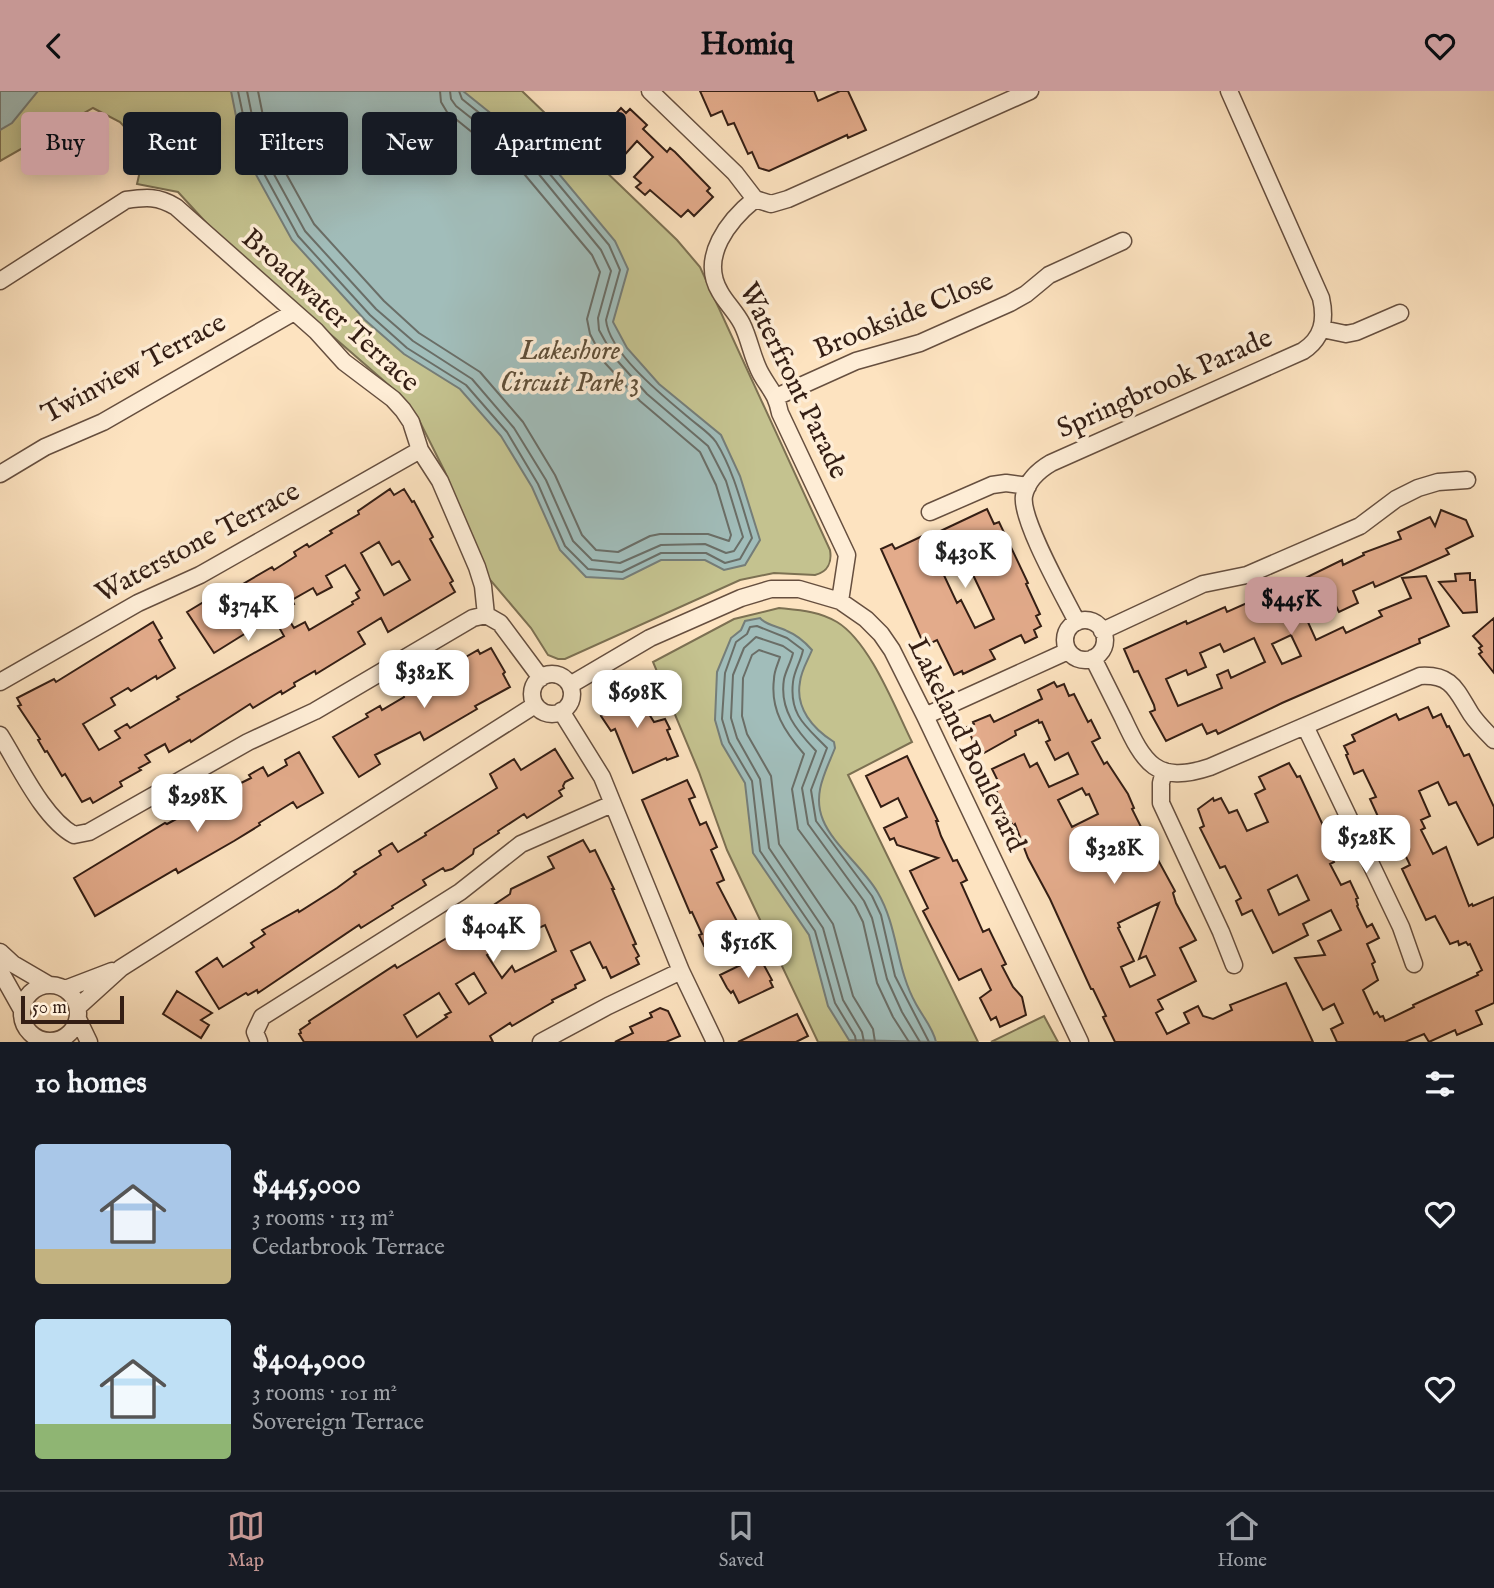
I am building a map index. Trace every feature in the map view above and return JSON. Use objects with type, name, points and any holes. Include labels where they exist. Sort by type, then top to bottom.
[{"type":"street","points":[[650,91],[735,173],[755,199],[771,204],[788,199],[1030,91]]},
{"type":"street","points":[[1229,91],[1321,298],[1324,309],[1322,329],[1346,334],[1356,332],[1400,313]]},
{"type":"street","name":"Broadwater Terrace","points":[[0,281],[126,200],[148,196],[161,198],[176,207],[328,343],[344,362],[393,399],[411,422],[420,450],[440,481],[477,568],[483,586],[486,615]]},
{"type":"street","name":"Waterfront Parade","points":[[755,199],[744,207],[718,241],[715,252],[718,290],[739,318],[760,373],[776,397],[780,413],[847,555],[840,601]]},
{"type":"street","name":"Brookside Close","points":[[776,397],[856,361],[914,346],[1010,303],[1049,275],[1123,241]]},
{"type":"street","name":"Twinview Terrace","points":[[0,474],[45,447],[103,422],[294,312]]},
{"type":"street","name":"Springbrook Parade","points":[[1028,486],[1041,469],[1051,463],[1303,351],[1312,345],[1322,329]]},
{"type":"street","name":"Waterstone Terrace","points":[[0,682],[138,603],[200,575],[420,450]]},
{"type":"street","points":[[1102,631],[1203,584],[1247,575],[1360,526],[1396,499],[1418,488],[1438,482],[1467,480]]},
{"type":"street","points":[[930,512],[992,485],[1006,483],[1028,486],[1024,497],[1028,522],[1077,622]]},
{"type":"street","name":"Lakeland Boulevard","points":[[570,685],[650,638],[749,595],[771,590],[799,589],[840,601],[866,619],[881,634],[925,716],[1080,1042]]},
{"type":"street","points":[[0,735],[42,803],[61,828],[74,835],[89,832],[248,742],[315,711],[473,618],[486,615],[500,622],[541,678]]},
{"type":"street","points":[[1077,622],[1094,622],[1102,631],[1104,643],[1093,658],[1076,659],[1065,645],[1067,632],[1077,622]]},
{"type":"street","points":[[925,716],[1068,651]]},
{"type":"street","points":[[1093,658],[1139,751],[1154,766],[1164,771],[1193,773],[1420,676],[1432,675],[1451,683],[1472,716],[1494,740]]},
{"type":"street","points":[[554,674],[570,685],[572,697],[561,712],[550,714],[535,705],[532,693],[541,678],[554,674]]},
{"type":"street","points":[[0,971],[22,1010],[25,1027],[29,1032],[44,1042],[56,1041],[69,1034],[78,1013],[121,968],[535,705]]},
{"type":"street","points":[[561,712],[603,777],[681,971],[715,1042]]},
{"type":"street","points":[[1305,726],[1401,927],[1414,964]]},
{"type":"street","points":[[1164,771],[1161,803],[1234,965]]},
{"type":"street","points":[[258,1042],[255,1032],[262,1017],[460,892],[521,844],[612,804]]},
{"type":"street","points":[[0,952],[13,964],[76,1000],[89,1042]]},
{"type":"street","points":[[22,1010],[26,998],[33,991],[57,987],[121,968]]},
{"type":"street","points":[[541,1042],[681,971]]},
{"type":"green space","name":"Lakeshore Circuit Park 3","points":[[0,91],[522,91],[544,112],[471,112],[471,175],[609,175],[677,240],[700,267],[830,550],[828,566],[815,575],[774,573],[740,580],[565,659],[548,655],[531,628],[486,575],[445,472],[417,416],[399,394],[223,241],[178,192],[137,184],[139,175],[221,175],[221,112],[123,112],[123,125],[109,116],[109,112],[93,108],[86,112],[21,112],[21,149],[0,161]]},
{"type":"green space","points":[[779,608],[823,615],[849,632],[871,660],[912,742],[848,775],[978,1042],[818,1042],[727,850],[699,772],[653,662],[734,619]]},
{"type":"green space","points":[[1044,1016],[1058,1042],[991,1042]]},
{"type":"water","points":[[0,91],[38,91],[12,123],[0,130]]},
{"type":"water","points":[[231,91],[463,91],[489,112],[471,112],[471,175],[560,175],[615,241],[628,269],[613,322],[627,348],[659,384],[721,435],[740,476],[760,540],[745,565],[724,570],[705,560],[661,560],[623,579],[586,577],[560,550],[532,487],[501,436],[460,389],[404,354],[365,320],[292,240],[256,175],[348,175],[348,112],[235,112]]},
{"type":"water","points":[[760,618],[794,635],[812,650],[801,678],[800,701],[807,717],[819,731],[834,742],[835,748],[820,792],[823,820],[885,906],[909,991],[936,1042],[849,1040],[828,1006],[809,935],[753,853],[745,783],[722,744],[715,720],[717,672],[731,638],[741,630],[745,621]]},
{"type":"building","points":[[700,91],[814,91],[818,101],[840,91],[848,91],[866,130],[848,138],[847,135],[769,171],[759,168],[752,152],[748,154],[734,123],[728,125],[722,111],[711,116]]},
{"type":"building","points":[[630,109],[647,125],[643,129],[667,152],[670,148],[675,152],[710,188],[707,191],[713,197],[694,216],[688,210],[681,217],[650,190],[645,195],[636,187],[641,183],[634,177],[653,157],[637,141],[626,153],[626,113]]},
{"type":"building","points":[[390,489],[394,495],[404,489],[412,502],[414,501],[433,537],[430,539],[453,581],[450,583],[455,592],[388,632],[381,618],[358,632],[365,644],[316,674],[315,671],[294,683],[295,686],[282,694],[281,691],[253,708],[250,704],[191,742],[190,740],[169,752],[165,744],[145,755],[150,762],[120,782],[122,786],[93,803],[90,798],[82,802],[65,774],[62,776],[47,751],[45,752],[38,740],[40,739],[18,706],[21,705],[17,698],[54,679],[56,682],[153,622],[162,638],[159,640],[175,668],[157,679],[156,676],[131,691],[128,688],[111,698],[115,705],[83,724],[99,750],[120,738],[115,731],[127,724],[130,728],[179,699],[177,697],[284,636],[271,613],[251,624],[254,628],[214,653],[187,612],[227,588],[229,592],[272,567],[274,570],[296,556],[294,552],[307,544],[309,547],[332,533],[330,531],[359,514],[358,511]],"holes":[[[379,542],[392,565],[399,561],[410,580],[384,595],[361,553]],[[345,565],[360,590],[356,593],[359,598],[309,630],[305,622],[294,628],[283,610],[294,604],[292,600],[313,588],[317,595],[332,587],[326,576]]]},
{"type":"building","points":[[987,509],[994,524],[999,522],[1028,583],[1026,584],[1040,614],[1036,616],[1041,626],[1034,630],[1037,637],[1025,643],[1021,635],[990,650],[995,659],[963,674],[962,671],[954,675],[937,640],[929,644],[925,636],[921,638],[881,549],[892,544],[895,549],[931,532],[932,535]],"holes":[[[965,558],[994,619],[975,628],[961,600],[957,603],[941,569]]]},
{"type":"building","points":[[1441,510],[1466,520],[1473,536],[1446,549],[1449,554],[1375,587],[1373,582],[1353,591],[1358,603],[1339,612],[1336,606],[1307,620],[1316,640],[1343,627],[1346,633],[1382,616],[1379,611],[1411,598],[1402,578],[1426,576],[1449,626],[1419,639],[1420,643],[1218,734],[1216,730],[1207,734],[1202,724],[1166,741],[1150,712],[1155,710],[1154,705],[1124,649],[1186,621],[1187,624],[1225,607],[1227,612],[1276,590],[1277,592],[1342,560],[1343,565],[1364,555],[1363,553],[1401,539],[1398,532],[1430,517],[1435,526]],"holes":[[[1291,635],[1301,656],[1282,664],[1272,644]],[[1254,638],[1265,662],[1231,678],[1228,670],[1217,675],[1222,688],[1178,706],[1166,679],[1186,670],[1188,675],[1206,667],[1200,653],[1220,644],[1224,652]]]},
{"type":"building","points":[[1470,573],[1470,580],[1475,580],[1477,612],[1463,613],[1439,582],[1456,581],[1455,574]]},
{"type":"building","points":[[1494,618],[1494,673],[1479,654],[1482,652],[1479,648],[1482,646],[1473,636]]},
{"type":"building","points":[[491,648],[510,687],[475,706],[477,709],[424,740],[420,732],[375,755],[380,764],[359,777],[333,737],[368,717],[366,714],[380,706],[382,710],[404,697],[403,694],[466,661],[464,658],[478,650],[480,654]]},
{"type":"building","points":[[1054,682],[1057,687],[1064,684],[1069,696],[1074,694],[1088,722],[1091,720],[1100,738],[1092,742],[1104,764],[1107,762],[1128,794],[1134,808],[1132,809],[1175,891],[1173,893],[1176,903],[1196,940],[1180,948],[1196,981],[1158,1000],[1163,1009],[1156,1013],[1167,1034],[1189,1023],[1184,1013],[1198,1006],[1203,1016],[1213,1019],[1232,1010],[1230,1005],[1286,983],[1313,1042],[1115,1042],[1103,1017],[1106,1016],[1028,858],[1015,824],[1013,826],[993,784],[998,781],[992,769],[1024,754],[1030,767],[1037,763],[1049,787],[1078,774],[1068,753],[1055,760],[1046,742],[1050,740],[1042,722],[1039,723],[1038,720],[1015,731],[1016,735],[984,753],[976,748],[967,727],[990,715],[994,722],[1042,699],[1038,690]],"holes":[[[1082,788],[1086,795],[1089,794],[1098,814],[1072,827],[1058,800]],[[1159,903],[1139,959],[1146,956],[1155,975],[1130,987],[1121,967],[1134,961],[1118,923]]]},
{"type":"building","points":[[631,685],[654,722],[665,719],[678,756],[667,760],[666,758],[633,773],[615,729],[611,731],[598,706],[600,702]]},
{"type":"building","points":[[1428,707],[1433,718],[1441,714],[1464,756],[1469,754],[1494,807],[1494,837],[1478,845],[1456,802],[1449,805],[1438,782],[1419,791],[1430,816],[1421,820],[1425,828],[1421,830],[1433,854],[1446,847],[1469,906],[1494,897],[1494,1003],[1476,1011],[1482,1024],[1457,1035],[1455,1030],[1429,1042],[1424,1034],[1405,1042],[1337,1042],[1331,1029],[1343,1023],[1334,1004],[1323,1010],[1295,958],[1325,955],[1318,941],[1341,930],[1331,910],[1303,924],[1308,935],[1273,953],[1252,910],[1242,915],[1236,901],[1241,898],[1225,866],[1220,868],[1200,828],[1204,826],[1198,809],[1213,798],[1214,801],[1221,798],[1229,813],[1237,810],[1247,831],[1268,822],[1255,794],[1265,789],[1259,777],[1289,763],[1297,777],[1300,776],[1335,851],[1331,856],[1334,862],[1330,864],[1341,885],[1350,881],[1358,898],[1357,906],[1367,927],[1372,924],[1379,938],[1367,944],[1375,962],[1372,964],[1378,980],[1363,990],[1374,1014],[1377,1012],[1385,1021],[1478,975],[1482,970],[1470,944],[1466,942],[1459,945],[1458,941],[1450,944],[1435,916],[1426,920],[1402,869],[1410,865],[1398,840],[1394,842],[1389,830],[1385,832],[1370,799],[1376,797],[1363,770],[1354,774],[1346,755],[1348,754],[1344,746],[1355,741],[1352,735],[1396,714],[1399,720]],"holes":[[[1297,875],[1309,900],[1279,915],[1268,890]]]},
{"type":"building","points":[[555,749],[573,778],[565,782],[564,788],[559,791],[562,796],[527,818],[524,814],[474,849],[473,854],[452,869],[445,871],[443,868],[423,880],[426,885],[392,906],[393,908],[361,928],[359,925],[258,993],[257,990],[248,995],[246,993],[219,1009],[196,972],[217,958],[223,967],[254,947],[251,943],[265,934],[262,930],[298,910],[299,912],[337,888],[356,874],[354,872],[381,855],[379,851],[392,843],[398,852],[497,788],[490,774],[514,759],[521,770]]},
{"type":"building","points":[[299,752],[323,793],[297,808],[293,802],[234,841],[178,873],[176,869],[95,916],[74,878],[165,823],[217,800],[215,796],[251,778],[249,775],[263,767],[268,776],[287,765],[285,760]]},
{"type":"building","points":[[907,756],[938,821],[941,836],[953,861],[957,860],[967,880],[961,883],[983,932],[989,929],[1006,964],[1002,966],[1013,987],[1022,997],[1026,1015],[1000,1027],[996,1017],[991,1020],[980,998],[991,990],[981,969],[959,980],[923,911],[928,908],[910,871],[938,858],[897,845],[894,838],[890,840],[884,828],[907,817],[898,798],[881,807],[866,776]]},
{"type":"building","points":[[687,780],[695,797],[689,799],[700,825],[706,822],[717,847],[711,850],[724,880],[717,883],[741,929],[704,946],[699,935],[702,934],[692,912],[690,913],[642,800]]},
{"type":"building","points":[[583,840],[590,852],[595,850],[636,944],[633,945],[639,956],[636,958],[639,964],[611,978],[590,942],[571,951],[585,980],[575,985],[576,988],[552,1000],[553,1002],[490,1036],[493,1042],[304,1042],[299,1034],[309,1021],[395,965],[397,968],[455,933],[452,929],[466,920],[469,925],[494,909],[492,906],[510,894],[511,889],[554,868],[548,857]],"holes":[[[512,919],[539,928],[545,925],[556,951],[515,972],[512,966],[502,978],[487,955],[510,940],[512,943],[523,936]],[[474,973],[486,993],[469,1004],[456,984]],[[439,993],[451,1012],[417,1037],[404,1015]]]},
{"type":"building","points":[[759,956],[773,987],[739,1003],[720,975]]},
{"type":"building","points":[[177,991],[212,1013],[201,1020],[209,1025],[201,1038],[163,1014]]},
{"type":"building","points":[[660,1008],[668,1011],[680,1036],[666,1042],[615,1042],[633,1033],[630,1027],[652,1017],[650,1013]]},
{"type":"building","points":[[797,1014],[808,1036],[796,1042],[738,1042]]}]
